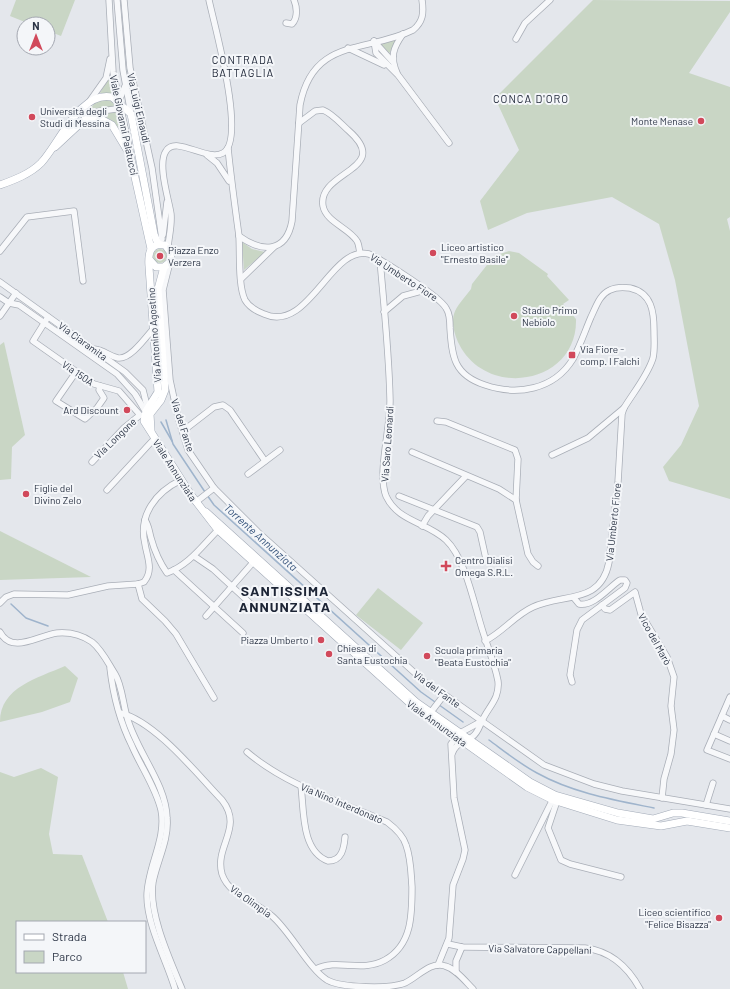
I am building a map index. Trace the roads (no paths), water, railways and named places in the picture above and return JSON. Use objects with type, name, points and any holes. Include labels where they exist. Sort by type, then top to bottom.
[{"type":"main road","points":[[0,185],[29,172],[40,164],[65,129],[88,103],[106,96],[112,97],[131,114]]},
{"type":"main road","name":"Viale Giovanni Palatucci","points":[[131,114],[154,234],[164,243]]},
{"type":"main road","points":[[49,153],[84,120],[101,119],[112,125],[130,155]]},
{"type":"main road","name":"Viale Giovanni Palatucci","points":[[130,155],[151,248]]},
{"type":"main road","points":[[164,243],[171,252],[170,262],[164,267],[156,267],[149,258],[151,248],[164,243]]},
{"type":"main road","name":"Via Antonino Agostino","points":[[146,412],[158,392],[149,258]]},
{"type":"main road","name":"Via Antonino Agostino","points":[[146,412],[163,396],[164,381],[158,289],[164,267]]},
{"type":"main road","points":[[146,412],[153,435]]},
{"type":"main road","name":"Viale Annunziata","points":[[146,412],[144,421],[181,480],[218,530],[255,561]]},
{"type":"main road","name":"Viale Annunziata","points":[[199,503],[255,561],[326,628],[415,704],[527,788],[617,820],[661,826],[673,822],[694,822],[730,828]]},
{"type":"main road","name":"Viale Annunziata","points":[[415,704],[432,711],[458,735]]},
{"type":"main road","name":"Viale Annunziata","points":[[555,798],[618,813],[653,819],[682,813],[730,821]]},
{"type":"main road","points":[[668,815],[668,820],[673,822]]},
{"type":"street","name":"Viale Giovanni Palatucci","points":[[109,0],[113,72],[130,155]]},
{"type":"street","name":"Viale Giovanni Palatucci","points":[[117,0],[126,85],[131,114]]},
{"type":"street","name":"Via Luigi Einaudi","points":[[124,0],[130,68],[152,168],[164,243]]},
{"type":"street","name":"Via Umberto Fiore","points":[[209,0],[232,110],[228,148],[231,184],[239,236],[243,294],[250,307],[273,317],[286,317],[295,312],[347,259],[360,252],[369,254],[443,303],[448,312],[453,356],[462,372],[470,379],[483,384],[502,390],[516,391],[541,385],[564,370],[577,351],[599,301],[608,291],[625,287],[641,292],[649,300],[653,310],[654,353],[649,367],[624,408],[608,566],[604,577],[597,586],[574,598],[533,607],[485,641]]},
{"type":"street","points":[[286,23],[292,24],[296,19],[297,8],[294,0]]},
{"type":"street","points":[[242,278],[283,240],[291,227],[301,100],[310,77],[317,68],[330,57],[348,48],[413,30],[421,20],[423,11],[422,0]]},
{"type":"street","points":[[516,39],[525,23],[550,0]]},
{"type":"street","points":[[392,61],[393,49],[403,34]]},
{"type":"street","points":[[374,41],[392,61],[398,75]]},
{"type":"street","points":[[374,41],[376,53],[398,75],[449,144]]},
{"type":"street","points":[[348,48],[388,66]]},
{"type":"street","points":[[88,103],[106,78],[111,49]]},
{"type":"street","points":[[84,120],[97,112],[112,110],[118,106],[126,85]]},
{"type":"street","points":[[299,123],[315,111],[323,110],[360,142],[363,151],[361,160],[353,170],[332,184],[325,193],[323,201],[324,209],[329,216],[358,242],[360,252]]},
{"type":"street","points":[[164,243],[171,220],[167,200],[163,161],[166,151],[172,146],[178,146],[205,154],[218,155],[224,153],[228,148]]},
{"type":"street","name":"Via Umberto Fiore","points":[[205,154],[217,163],[231,184]]},
{"type":"street","points":[[164,222],[167,200]]},
{"type":"street","points":[[0,251],[27,217],[74,211],[83,281]]},
{"type":"street","points":[[159,215],[168,229],[164,243]]},
{"type":"street","points":[[239,236],[257,247],[274,247]]},
{"type":"street","name":"Via Saro Leonardi","points":[[380,260],[390,406],[389,429],[383,471],[383,485],[387,497],[395,509],[406,518],[445,539],[457,554],[498,686],[496,698],[476,732],[454,748],[452,754]]},
{"type":"street","name":"Via del Fante","points":[[170,262],[163,290],[170,380],[182,432],[188,450],[213,489],[258,532],[426,684],[544,765],[594,784],[662,798],[730,809]]},
{"type":"street","name":"Via Ciaramita","points":[[0,282],[16,292],[48,317],[125,372],[144,393],[146,412]]},
{"type":"street","points":[[384,312],[407,294],[425,290]]},
{"type":"street","points":[[0,316],[16,292]]},
{"type":"street","name":"Via Ciaramita","points":[[0,297],[9,303],[19,305],[116,374],[146,412]]},
{"type":"street","points":[[44,323],[48,317]]},
{"type":"street","name":"Via 150A","points":[[44,323],[33,341],[76,372],[100,386],[119,391],[146,412]]},
{"type":"street","points":[[93,348],[102,350],[119,358],[126,357],[154,328]]},
{"type":"street","points":[[76,372],[56,401],[85,419],[97,408],[104,398],[98,390],[100,386]]},
{"type":"street","points":[[164,381],[174,398]]},
{"type":"street","points":[[144,393],[152,395],[158,392]]},
{"type":"street","points":[[182,432],[214,408],[220,405],[226,406],[265,461]]},
{"type":"street","points":[[552,455],[588,438],[624,408]]},
{"type":"street","name":"Via Longone","points":[[92,462],[124,428],[146,412]]},
{"type":"street","points":[[437,421],[446,422],[515,450],[518,459],[516,500],[528,554],[533,562],[538,566]]},
{"type":"street","points":[[107,490],[153,435]]},
{"type":"street","points":[[248,474],[280,450]]},
{"type":"street","points":[[412,452],[499,489],[516,500]]},
{"type":"street","points":[[422,526],[434,509],[466,476]]},
{"type":"street","points":[[0,603],[6,597],[14,594],[68,595],[108,586],[138,584],[146,580],[150,568],[144,540],[145,520],[148,510],[158,495],[181,480]]},
{"type":"street","points":[[199,503],[213,489]]},
{"type":"street","points":[[399,496],[477,527],[480,532],[486,559]]},
{"type":"street","points":[[145,520],[149,526],[151,539],[162,566],[167,573],[194,556],[218,530]]},
{"type":"street","points":[[194,556],[213,569],[252,605]]},
{"type":"street","points":[[206,616],[255,561]]},
{"type":"street","points":[[174,570],[243,633]]},
{"type":"street","points":[[572,682],[570,675],[579,624],[588,614],[625,588],[627,581],[620,580],[604,594],[585,604],[579,604],[574,598]]},
{"type":"street","points":[[138,584],[142,598],[176,634],[214,698]]},
{"type":"street","name":"Vico del Marò","points":[[602,605],[605,609],[610,610],[635,592],[641,614],[667,657],[673,673],[671,706],[674,730],[671,754],[665,774],[662,798]]},
{"type":"street","points":[[0,632],[8,641],[17,643],[58,633],[75,634],[97,646],[116,675],[131,731],[140,756]]},
{"type":"street","points":[[109,666],[126,733],[166,805],[168,822],[167,832],[154,882],[152,903],[160,930],[182,989]]},
{"type":"street","points":[[432,711],[443,696]]},
{"type":"street","points":[[730,699],[707,750],[730,760]]},
{"type":"street","name":"Via Olimpia","points":[[120,712],[145,725],[169,745],[228,807],[231,822],[221,855],[220,864],[224,880],[235,892],[273,916],[316,969],[328,980],[334,982],[387,987],[404,983],[430,967],[438,965]]},
{"type":"street","points":[[722,716],[730,720]]},
{"type":"street","points":[[473,989],[456,972],[446,966],[438,965],[448,944],[453,885],[465,850],[454,798],[452,744],[458,735],[482,721]]},
{"type":"street","points":[[714,734],[730,741]]},
{"type":"street","name":"Via Nino Interdonato","points":[[247,752],[276,772],[301,786],[394,826],[406,844],[411,863],[411,925],[403,943],[395,953],[381,962],[367,966],[330,964],[316,969]]},
{"type":"street","points":[[150,776],[158,801],[162,821],[160,838],[149,880],[147,903],[153,927],[176,989]]},
{"type":"street","points":[[706,806],[713,783]]},
{"type":"street","points":[[301,786],[307,835],[313,852],[328,861],[336,859],[342,853],[345,837]]},
{"type":"street","points":[[515,875],[555,798]]},
{"type":"street","points":[[555,798],[548,828],[561,860],[570,864],[621,877]]},
{"type":"street","name":"Via Salvatore Cappellani","points":[[448,944],[462,947],[585,948],[597,950],[609,955],[622,964],[631,974],[640,989]]},
{"type":"street","points":[[456,972],[456,961],[462,947]]},
{"type":"waterway","name":"Torrente Annunziata","points":[[166,420],[173,444],[205,492]]},
{"type":"waterway","name":"Torrente Annunziata","points":[[161,422],[172,441]]},
{"type":"waterway","name":"Torrente Annunziata","points":[[207,495],[214,505],[421,692],[463,722]]},
{"type":"waterway","points":[[11,604],[26,618],[48,626]]},
{"type":"waterway","name":"Torrente Annunziata","points":[[489,740],[531,769],[565,786],[594,795],[654,808]]},
{"type":"place","name":"Università degli Studi di Messina","points":[[32,117]]},
{"type":"place","name":"Monte Menase","points":[[701,121]]},
{"type":"place","name":"Liceo artistico \"Ernesto Basile\"","points":[[433,253]]},
{"type":"place","name":"Piazza Enzo Verzera","points":[[160,256]]},
{"type":"place","name":"Stadio Primo Nebiolo","points":[[514,316]]},
{"type":"place","name":"Via Fiore - comp. I Falchi","points":[[572,355]]},
{"type":"place","name":"Ard Discount","points":[[127,410]]},
{"type":"place","name":"Figlie del Divino Zelo","points":[[26,494]]},
{"type":"place","name":"Centro Dialisi Omega S.R.L.","points":[[446,566]]},
{"type":"place","name":"Piazza Umberto I","points":[[321,640]]},
{"type":"place","name":"Chiesa di Santa Eustochia","points":[[329,654]]},
{"type":"place","name":"Scuola primaria \"Beata Eustochia\"","points":[[427,656]]},
{"type":"place","name":"Liceo scientifico \"Felice Bisazza\"","points":[[719,918]]},
{"type":"district","name":"CONTRADA BATTAGLIA","points":[[243,65]]},
{"type":"district","name":"CONCA D'ORO","points":[[531,98]]},
{"type":"district","name":"SANTISSIMA ANNUNZIATA","points":[[285,598]]}]
